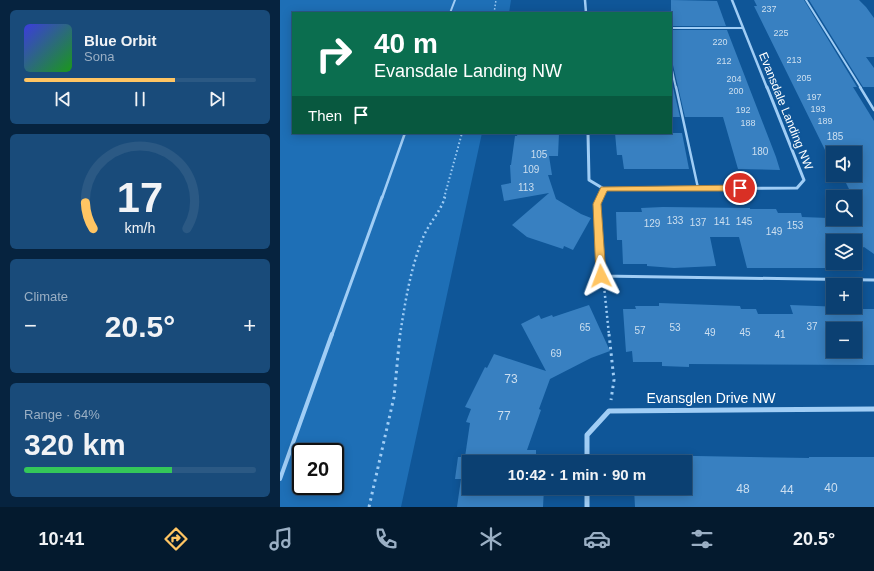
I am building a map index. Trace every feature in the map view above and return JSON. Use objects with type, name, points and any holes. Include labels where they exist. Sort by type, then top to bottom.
[{"type":"street","points":[[585,0],[586,12]]},
{"type":"street","name":"Evansdale Landing NW","points":[[604,189],[797,188],[804,180],[732,0]]},
{"type":"street","points":[[588,134],[589,180],[604,189]]},
{"type":"street","name":"Evansglen Drive NW","points":[[609,411],[874,409]]},
{"type":"street","points":[[587,455],[586,435],[609,411]]},
{"type":"street","points":[[587,495],[587,507]]},
{"type":"lane","points":[[450,12],[455,0]]},
{"type":"lane","points":[[806,0],[874,110]]},
{"type":"lane","points":[[672,28],[743,28]]},
{"type":"lane","points":[[672,71],[698,188]]},
{"type":"lane","points":[[280,479],[405,134]]},
{"type":"lane","points":[[604,189],[597,204],[601,276],[874,280]]},
{"type":"path","points":[[494,12],[496,0]]},
{"type":"path","points":[[370,507],[394,397],[399,343],[409,279],[422,239],[428,226],[442,207],[462,134]]},
{"type":"path","points":[[601,276],[605,290],[614,380],[609,411]]},
{"type":"shaded area","points":[[280,0],[511,0],[509,12],[292,12],[292,134],[482,134],[401,507],[280,507]]},
{"type":"building","points":[[671,0],[717,1],[726,26],[672,26]]},
{"type":"building","points":[[754,0],[804,0],[857,87],[853,87],[874,121],[874,254],[864,247],[862,248],[862,234],[826,234],[826,268],[747,268],[739,237],[710,237],[716,266],[674,268],[647,266],[647,264],[623,264],[622,240],[617,240],[616,212],[642,212],[641,208],[776,209],[778,213],[801,213],[802,217],[826,218],[826,226],[862,226],[862,190],[850,190],[846,182],[862,182],[862,146],[826,146],[826,152],[754,6],[757,6]]},
{"type":"building","points":[[809,0],[859,0],[866,7],[874,18],[874,57],[866,57],[874,68],[874,87],[863,87]]},
{"type":"building","points":[[672,30],[727,30],[780,170],[738,169],[723,117],[685,117],[673,65]]},
{"type":"building","points":[[672,82],[673,87],[680,117],[672,117]]},
{"type":"building","points":[[682,133],[689,169],[624,169],[622,155],[617,155],[615,134]]},
{"type":"building","points":[[518,134],[559,134],[558,156],[549,156],[552,175],[548,175],[556,199],[581,214],[591,218],[573,250],[564,246],[563,249],[527,237],[512,225],[549,193],[504,201],[501,185],[511,183],[510,165],[515,136],[517,136]]},
{"type":"building","points":[[659,303],[740,306],[741,309],[756,309],[758,314],[793,314],[790,305],[826,306],[826,314],[862,314],[862,309],[874,309],[874,365],[689,364],[689,367],[662,366],[662,362],[633,362],[632,351],[626,352],[623,309],[636,309],[635,306],[659,306]]},
{"type":"building","points":[[589,305],[610,351],[591,358],[550,379],[539,409],[541,410],[527,450],[536,450],[536,455],[465,455],[470,423],[466,422],[471,409],[465,407],[485,367],[487,368],[494,354],[546,371],[521,324],[539,315],[541,319],[552,315],[553,317]]},
{"type":"building","points":[[692,456],[809,458],[874,457],[874,507],[635,507],[634,495],[692,495]]},
{"type":"building","points":[[458,457],[462,457],[462,495],[544,495],[543,507],[457,507],[461,479],[455,479]]},
{"type":"route","points":[[601,276],[597,204],[604,189],[740,188]]}]
